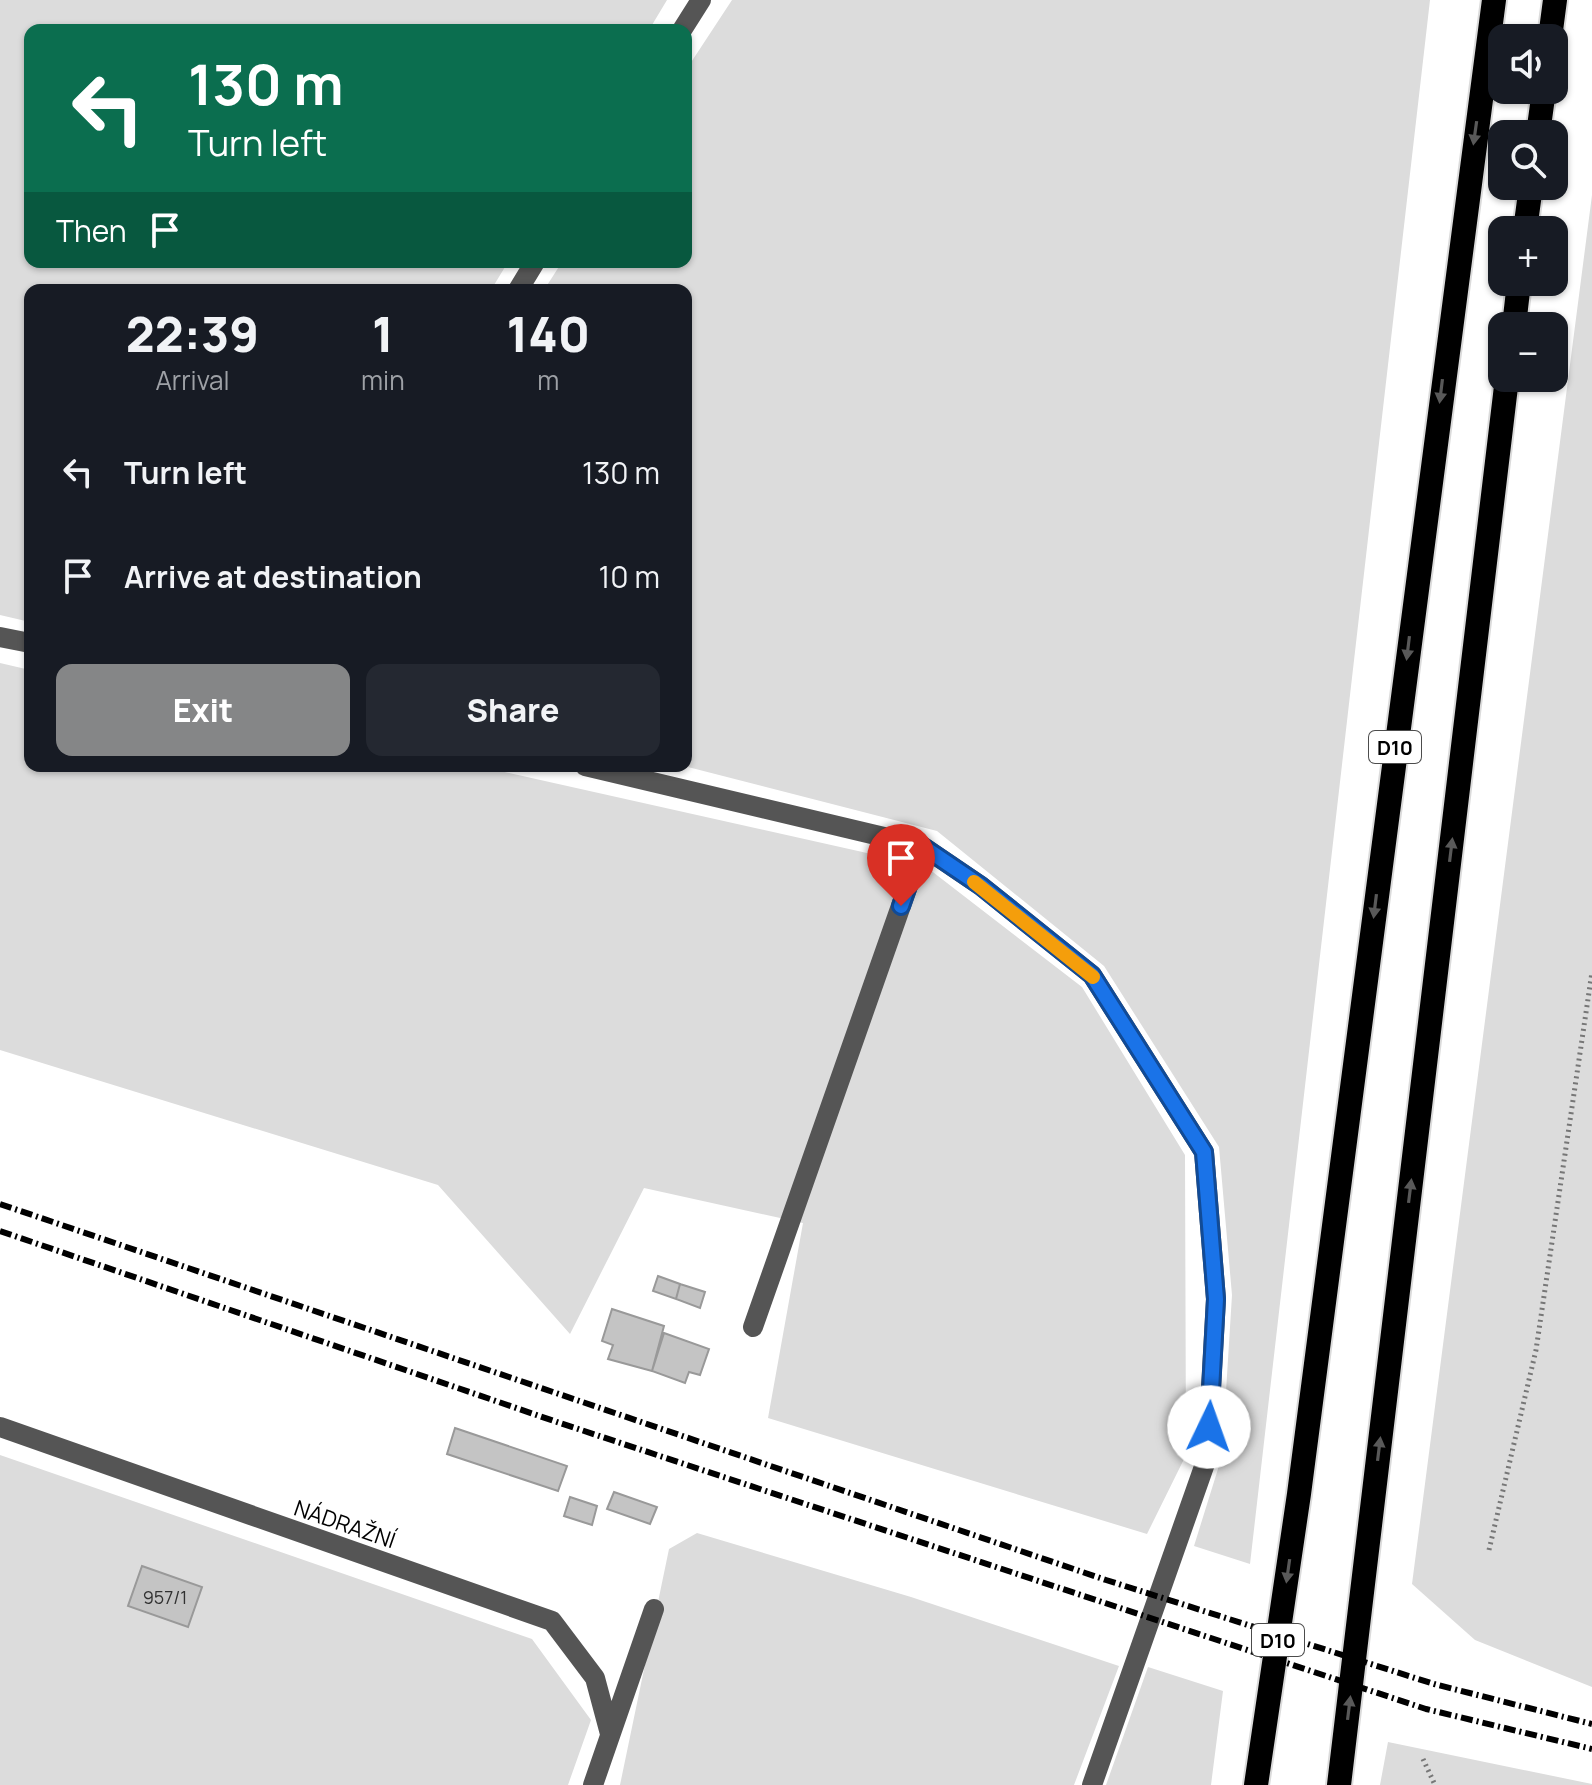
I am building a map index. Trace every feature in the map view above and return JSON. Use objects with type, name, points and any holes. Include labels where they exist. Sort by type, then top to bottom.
[{"type":"highway","name":"D10","points":[[1256,1785],[1299,1494],[1494,0]]},
{"type":"highway","points":[[1552,24],[1555,0]]},
{"type":"highway","points":[[1339,1785],[1505,392]]},
{"type":"street","points":[[686,24],[701,0]]},
{"type":"street","points":[[0,637],[24,642]]},
{"type":"street","points":[[610,772],[922,846],[981,886],[1092,975],[1204,1152],[1216,1299],[1207,1458],[1092,1785]]},
{"type":"street","points":[[753,1327],[922,846]]},
{"type":"street","name":"NÁDRAŽNÍ","points":[[0,1427],[552,1621],[595,1678],[610,1734]]},
{"type":"street","points":[[593,1785],[654,1609]]},
{"type":"path","points":[[1489,1550],[1536,1350],[1592,972]]},
{"type":"path","points":[[1423,1759],[1435,1785]]},
{"type":"shaded area","points":[[0,0],[667,0],[653,24],[24,24],[24,268],[504,268],[495,284],[24,284],[24,621],[0,615]]},
{"type":"shaded area","points":[[732,0],[1430,0],[1250,1564],[1194,1546],[1222,1456],[1232,1295],[1219,1147],[1104,966],[937,831],[692,768],[692,284],[548,284],[558,268],[692,268],[692,61]]},
{"type":"shaded area","points":[[1592,195],[1592,1687],[1475,1640],[1412,1584]]},
{"type":"shaded area","points":[[0,663],[24,669],[24,772],[505,772],[925,866],[1082,987],[1185,1155],[1186,1455],[1147,1534],[768,1418],[803,1223],[644,1188],[570,1334],[438,1185],[0,1050]]},
{"type":"shaded area","points":[[0,1455],[532,1639],[591,1720],[568,1785],[0,1785]]},
{"type":"shaded area","points":[[697,1533],[911,1597],[1119,1666],[1074,1785],[620,1785],[669,1549]]},
{"type":"shaded area","points":[[1148,1667],[1223,1691],[1211,1785],[1106,1785]]},
{"type":"shaded area","points":[[1388,1742],[1592,1784],[1592,1785],[1380,1785]]},
{"type":"building","points":[[658,1276],[680,1284],[676,1299],[653,1291]]},
{"type":"building","points":[[680,1284],[705,1292],[700,1308],[676,1299]]},
{"type":"building","points":[[612,1309],[664,1326],[652,1371],[608,1359],[613,1345],[602,1341]]},
{"type":"building","points":[[664,1333],[709,1349],[700,1375],[689,1372],[685,1383],[652,1371]]},
{"type":"building","points":[[455,1428],[567,1466],[558,1491],[447,1454]]},
{"type":"building","points":[[614,1492],[657,1507],[650,1524],[607,1509]]},
{"type":"building","points":[[570,1497],[597,1506],[592,1525],[564,1516]]},
{"type":"building","points":[[142,1566],[202,1587],[188,1627],[128,1606]]},
{"type":"railway","points":[[0,1204],[1106,1580],[1434,1684],[1592,1724]]},
{"type":"railway","points":[[0,1231],[557,1422],[1426,1709],[1592,1749]]},
{"type":"slow traffic","points":[[974,882],[1093,977]]},
{"type":"route","points":[[901,906],[922,846],[981,886],[1092,975],[1204,1152],[1216,1299],[1209,1427]]}]
